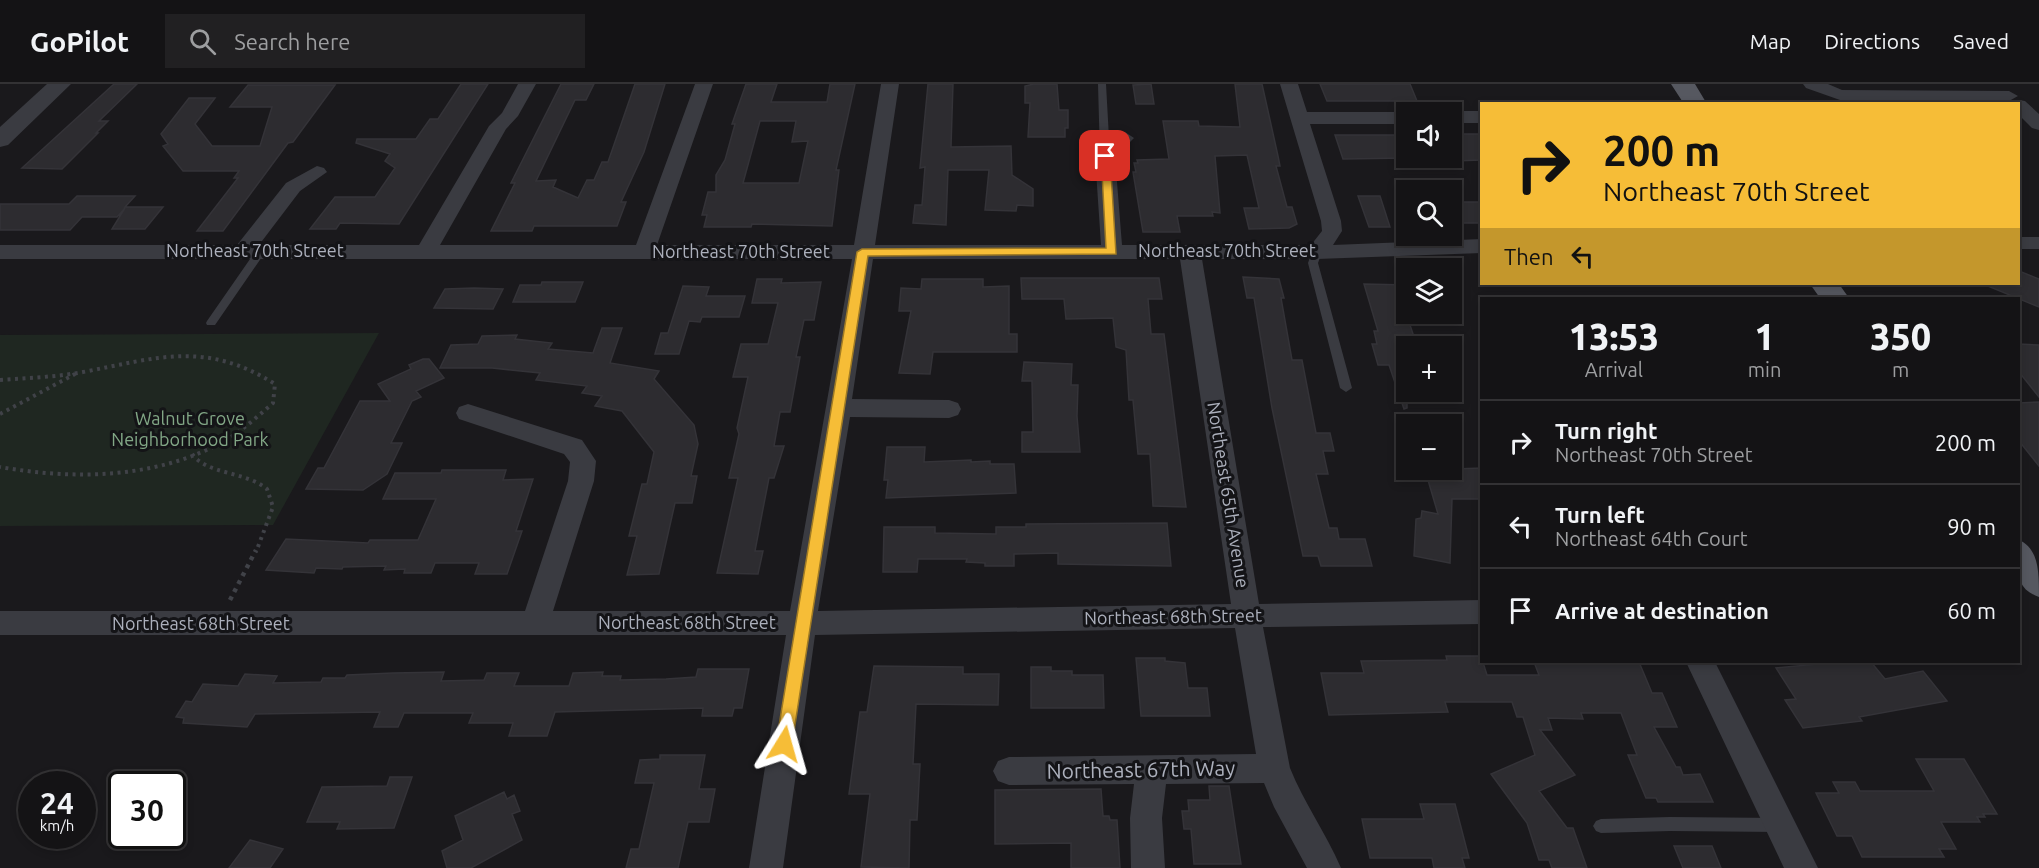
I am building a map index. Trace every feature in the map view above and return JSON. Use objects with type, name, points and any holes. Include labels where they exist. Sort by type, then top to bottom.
[{"type":"main road","points":[[1683,84],[1695,102]]},
{"type":"main road","points":[[1825,285],[1834,297]]},
{"type":"main road","points":[[2020,555],[2039,582]]},
{"type":"street","points":[[0,140],[60,84]]},
{"type":"street","points":[[426,250],[498,126],[509,116],[527,84]]},
{"type":"street","points":[[644,252],[704,84]]},
{"type":"street","points":[[766,868],[802,623],[839,408],[890,84]]},
{"type":"street","points":[[1289,84],[1331,221],[1332,231],[1317,252]]},
{"type":"street","points":[[1812,84],[1832,93],[2010,97]]},
{"type":"street","points":[[2020,106],[2039,124]]},
{"type":"street","points":[[1462,117],[1480,117]]},
{"type":"street","points":[[1299,118],[1396,118]]},
{"type":"street","points":[[1112,251],[1105,156],[1125,138]]},
{"type":"street","points":[[252,252],[293,187],[317,172]]},
{"type":"street","points":[[2020,243],[2039,243]]},
{"type":"street","name":"Northeast 70th Street","points":[[0,252],[426,250],[1317,252],[1480,246]]},
{"type":"street","name":"Northeast 65th Avenue","points":[[1190,252],[1247,616],[1274,768],[1285,796],[1316,848],[1324,868]]},
{"type":"street","points":[[839,408],[949,409]]},
{"type":"street","points":[[468,413],[573,447],[583,461],[581,481],[535,624]]},
{"type":"street","name":"Northeast 68th Street","points":[[0,623],[802,623],[1480,612]]},
{"type":"street","points":[[1701,663],[1801,868]]},
{"type":"street","name":"Northeast 67th Way","points":[[1009,771],[1274,768]]},
{"type":"street","points":[[1148,868],[1145,805],[1148,786],[1155,769]]},
{"type":"lane","points":[[1102,84],[1105,156]]},
{"type":"lane","points":[[211,323],[252,252]]},
{"type":"lane","points":[[1317,252],[1313,263],[1346,388]]},
{"type":"lane","points":[[1601,826],[1781,825]]},
{"type":"path","points":[[0,380],[76,374],[134,360],[173,355],[210,357],[254,369],[275,384],[273,403],[250,423],[219,444],[192,454],[104,474],[52,475],[0,467]]},
{"type":"path","points":[[0,414],[76,374]]},
{"type":"path","points":[[192,454],[204,466],[258,482],[270,494],[273,503],[272,522],[228,604]]},
{"type":"green space","name":"Walnut Grove Neighborhood Park","points":[[379,333],[273,525],[0,526],[0,335]]},
{"type":"building","points":[[114,84],[137,84],[99,121],[108,121],[62,169],[22,168]]},
{"type":"building","points":[[461,84],[488,84],[399,224],[340,223],[336,229],[310,229],[335,197],[375,197],[395,168],[385,161],[390,154],[356,143],[357,139],[416,139],[430,119],[438,119]]},
{"type":"building","points":[[561,84],[594,84],[586,100],[575,100],[536,181],[556,180],[553,187],[578,198],[587,180],[594,180],[602,162],[608,162],[635,84],[665,84],[644,152],[621,202],[626,202],[617,226],[534,226],[532,231],[491,231],[515,183],[511,183]]},
{"type":"building","points":[[746,84],[777,84],[771,102],[827,102],[830,84],[855,84],[836,170],[839,170],[832,226],[752,224],[751,227],[704,227],[707,215],[702,215],[708,192],[716,192],[716,175],[725,160],[735,124],[732,124]],"holes":[[[760,121],[796,121],[792,142],[808,141],[799,183],[743,183]]]},
{"type":"building","points":[[928,84],[953,84],[951,147],[1011,146],[1012,175],[1033,189],[1033,206],[1017,205],[1016,211],[985,210],[989,170],[948,170],[946,225],[913,223],[915,205],[922,205],[925,167],[920,168]]},
{"type":"building","points":[[1057,84],[1059,110],[1068,110],[1068,128],[1065,128],[1065,137],[1028,137],[1030,103],[1025,103],[1025,86]]},
{"type":"building","points":[[1151,84],[1154,104],[1136,104],[1133,85]]},
{"type":"building","points":[[1235,84],[1262,84],[1280,166],[1276,166],[1287,207],[1292,207],[1297,224],[1289,228],[1249,229],[1244,208],[1259,208],[1247,155],[1215,156],[1220,213],[1212,212],[1213,216],[1177,216],[1180,232],[1143,232],[1133,172],[1136,172],[1134,163],[1138,163],[1137,160],[1169,159],[1163,121],[1198,121],[1199,126],[1240,127]]},
{"type":"building","points":[[1320,84],[1410,84],[1417,101],[1327,101]]},
{"type":"building","points":[[248,85],[335,85],[293,142],[288,143],[223,231],[197,231],[238,178],[234,178],[239,171],[183,171],[163,146],[168,144],[161,134],[189,98],[215,98],[195,124],[212,146],[260,146],[272,107],[230,107]]},
{"type":"building","points":[[1462,134],[1480,134],[1480,160],[1462,161]]},
{"type":"building","points":[[1335,135],[1396,135],[1396,158],[1343,159]]},
{"type":"building","points":[[77,196],[135,196],[125,207],[163,207],[145,229],[112,229],[125,208],[117,217],[82,217],[70,230],[0,230],[0,204],[69,204]]},
{"type":"building","points":[[1358,196],[1380,196],[1390,227],[1369,227]]},
{"type":"building","points":[[1462,202],[1480,202],[1480,223],[1462,223]]},
{"type":"building","points":[[2020,271],[2039,279],[2039,307],[2020,299],[2020,297],[1985,285],[2020,285]]},
{"type":"building","points":[[1243,277],[1279,279],[1284,298],[1281,298],[1292,360],[1302,360],[1316,433],[1330,433],[1334,451],[1323,451],[1328,474],[1316,474],[1329,528],[1337,528],[1339,539],[1365,539],[1372,566],[1321,566],[1318,556],[1303,556],[1272,408],[1254,298],[1247,298]]},
{"type":"building","points":[[1021,278],[1159,278],[1162,299],[1148,299],[1151,334],[1164,334],[1186,507],[1153,506],[1150,454],[1138,454],[1133,400],[1129,400],[1126,350],[1116,347],[1113,318],[1066,319],[1064,299],[1022,299]]},
{"type":"building","points":[[757,279],[782,279],[781,283],[821,282],[814,320],[804,320],[796,357],[800,357],[790,412],[780,412],[774,446],[784,446],[774,478],[769,478],[755,551],[763,551],[758,574],[717,573],[738,478],[729,478],[748,377],[733,377],[741,344],[768,344],[778,303],[752,303]]},
{"type":"building","points":[[922,279],[983,279],[983,287],[1009,286],[1009,334],[1017,334],[1017,352],[933,352],[930,374],[899,373],[911,311],[899,311],[901,288],[921,289]]},
{"type":"building","points":[[542,282],[583,282],[575,302],[513,302],[520,285],[541,285]]},
{"type":"building","points":[[1364,284],[1396,285],[1396,324],[1410,324],[1414,336],[1396,336],[1396,386],[1389,365],[1378,365],[1372,344],[1377,344],[1374,331],[1378,331]]},
{"type":"building","points":[[683,286],[709,287],[706,296],[745,296],[739,317],[702,317],[700,322],[689,321],[679,354],[655,354],[661,333],[668,333]]},
{"type":"building","points":[[445,289],[503,289],[493,309],[434,308]]},
{"type":"building","points":[[602,328],[622,328],[610,363],[659,371],[654,379],[694,425],[698,444],[691,476],[697,476],[692,503],[675,503],[659,574],[627,575],[637,536],[629,536],[642,484],[647,484],[654,452],[622,411],[595,406],[602,396],[582,393],[587,386],[536,380],[540,373],[492,368],[440,368],[451,345],[478,344],[482,336],[517,335],[515,339],[552,343],[548,349],[593,353]]},
{"type":"building","points":[[2020,344],[2039,345],[2039,397],[2020,373]]},
{"type":"building","points":[[429,359],[444,378],[416,391],[421,397],[412,401],[391,443],[402,443],[387,474],[363,490],[306,489],[318,468],[324,468],[360,401],[390,401],[378,384],[411,369],[409,365]]},
{"type":"building","points":[[1024,362],[1072,364],[1071,385],[1078,385],[1077,416],[1080,452],[1022,452],[1022,432],[1033,432],[1032,381],[1022,381]]},
{"type":"building","points":[[1402,402],[1407,402],[1407,408],[1404,409]]},
{"type":"building","points":[[2039,402],[2039,466],[2020,442],[2020,403]]},
{"type":"building","points":[[887,447],[925,447],[924,462],[971,460],[971,462],[990,461],[990,464],[1014,464],[1016,493],[886,498],[888,480],[884,480]]},
{"type":"building","points":[[1480,468],[1480,499],[1452,499],[1450,563],[1414,556],[1416,519],[1421,518],[1422,511],[1438,514],[1428,480],[1462,480],[1462,469]]},
{"type":"building","points":[[442,470],[506,470],[503,480],[533,479],[516,531],[522,531],[507,574],[475,574],[479,563],[435,563],[431,573],[404,573],[405,569],[384,570],[386,566],[316,568],[314,573],[266,570],[286,539],[368,543],[370,540],[418,540],[436,499],[383,499],[395,473],[441,473]]},
{"type":"building","points":[[1167,523],[1171,566],[1058,564],[1058,553],[1014,554],[1014,566],[985,566],[985,563],[966,562],[967,559],[918,559],[917,572],[883,572],[884,527],[935,527],[935,533],[996,534],[996,527],[1026,527],[1026,524]]},
{"type":"building","points":[[1446,656],[1480,656],[1480,663],[1483,663],[1487,675],[1539,675],[1534,663],[1639,663],[1652,693],[1662,693],[1677,727],[1654,727],[1676,767],[1680,767],[1683,775],[1700,774],[1713,802],[1658,802],[1656,798],[1646,798],[1628,755],[1637,755],[1621,713],[1581,713],[1583,719],[1548,718],[1552,730],[1540,730],[1575,775],[1539,791],[1567,828],[1573,828],[1587,868],[1552,868],[1549,860],[1539,860],[1527,823],[1491,774],[1535,755],[1523,717],[1517,717],[1512,702],[1445,702],[1448,712],[1329,715],[1321,673],[1364,673],[1361,661],[1447,660]]},
{"type":"building","points":[[1136,658],[1165,658],[1165,661],[1185,663],[1188,688],[1207,688],[1210,716],[1141,716]]},
{"type":"building","points":[[1828,663],[1872,663],[1885,679],[1923,671],[1947,701],[1859,717],[1862,721],[1803,728],[1785,700],[1796,699],[1776,668]]},
{"type":"building","points":[[874,666],[963,667],[963,674],[999,674],[998,705],[916,704],[913,764],[920,764],[917,820],[910,820],[909,868],[861,867],[870,794],[849,794],[860,712],[867,712]]},
{"type":"building","points":[[1031,667],[1051,667],[1051,671],[1072,671],[1072,675],[1103,675],[1104,708],[1031,708]]},
{"type":"building","points":[[698,669],[749,669],[742,708],[734,708],[732,716],[702,716],[703,708],[555,712],[547,736],[509,736],[513,723],[469,723],[473,713],[404,713],[398,727],[374,727],[380,712],[255,714],[247,727],[183,723],[184,718],[176,717],[186,701],[192,702],[203,684],[238,686],[245,674],[277,676],[273,683],[321,682],[323,678],[345,678],[347,675],[444,672],[441,681],[484,680],[487,673],[519,673],[514,686],[569,686],[573,673],[603,672],[602,676],[621,676],[620,680],[666,679],[696,677]]},
{"type":"building","points":[[660,755],[705,755],[699,789],[715,789],[709,822],[688,822],[678,868],[626,868],[631,849],[639,849],[654,783],[635,783],[640,760],[660,759]]},
{"type":"building","points":[[1916,759],[1964,759],[1997,814],[1983,814],[1985,817],[1977,817],[1980,822],[1941,822],[1956,849],[1939,849],[1944,857],[1862,857],[1852,836],[1837,836],[1816,793],[1839,793],[1833,782],[1855,782],[1860,791],[1934,791]]},
{"type":"building","points":[[390,777],[412,777],[394,828],[337,829],[340,822],[307,822],[322,787],[387,786]]},
{"type":"building","points":[[1209,786],[1229,786],[1241,864],[1194,864],[1191,829],[1184,829],[1182,811],[1189,811],[1188,800],[1210,800]]},
{"type":"building","points":[[1101,789],[1103,816],[1109,816],[1110,820],[1117,820],[1120,868],[1071,868],[1071,843],[995,844],[995,790]]},
{"type":"building","points":[[504,792],[507,799],[514,795],[520,811],[512,814],[522,840],[471,868],[447,868],[442,851],[463,840],[455,816]]},
{"type":"building","points":[[1420,804],[1455,804],[1469,858],[1462,858],[1465,868],[1434,868],[1432,858],[1370,858],[1362,819],[1424,819]]},
{"type":"building","points":[[250,840],[283,849],[270,868],[229,868]]},
{"type":"building","points":[[1674,846],[1712,846],[1721,868],[1683,868]]},
{"type":"route","points":[[784,744],[862,252],[1112,251],[1105,156]]}]
